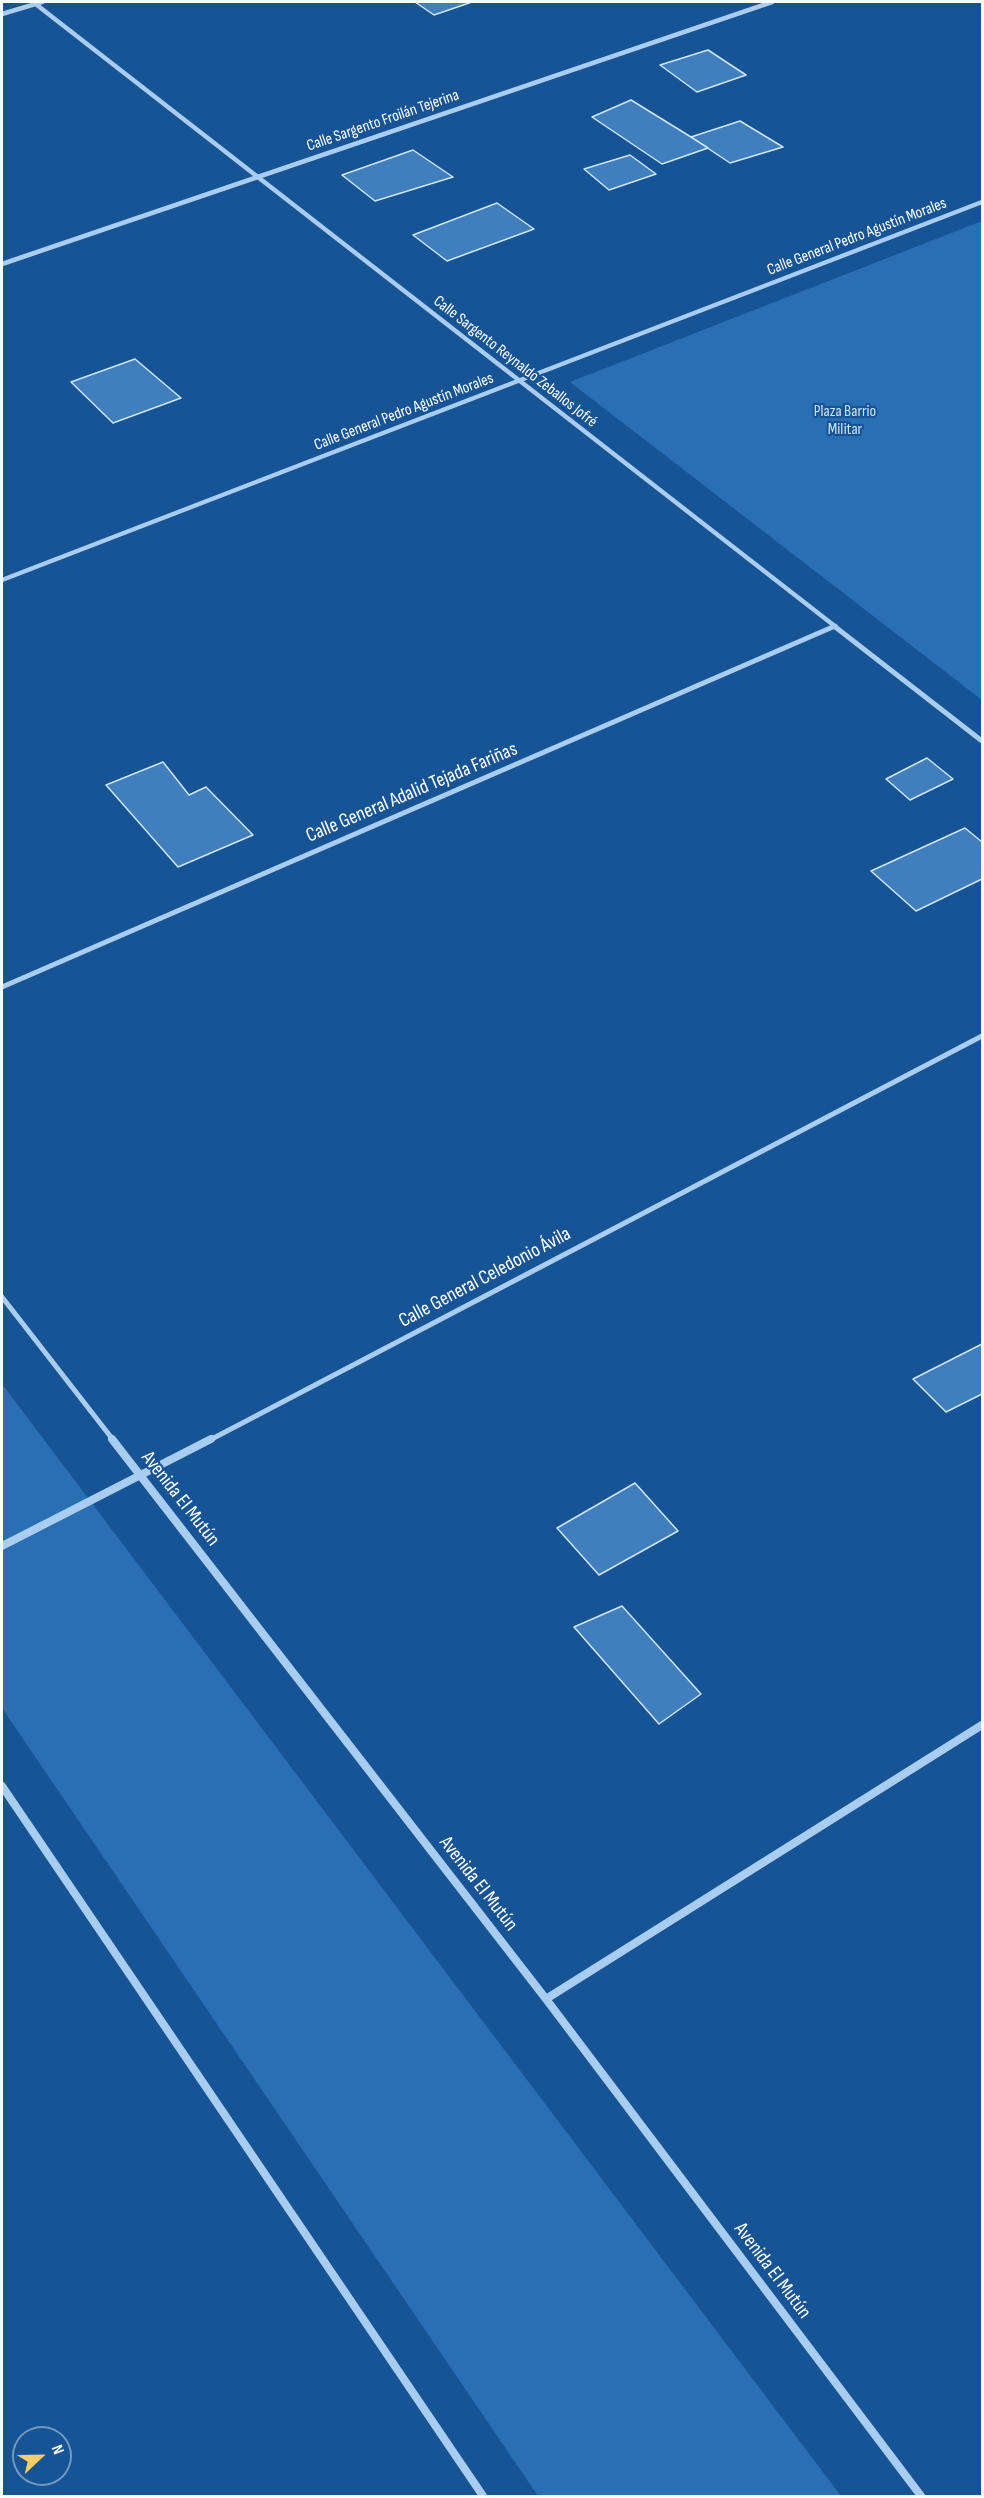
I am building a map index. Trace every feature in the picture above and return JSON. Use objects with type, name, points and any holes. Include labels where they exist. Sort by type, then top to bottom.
[{"type":"street","points":[[2,14],[34,2],[42,2]]},
{"type":"street","name":"Calle Sargento Reynaldo Zeballos Jofré","points":[[34,2],[982,741]]},
{"type":"street","name":"Calle Sargento Froilán Tejerina","points":[[2,264],[772,2]]},
{"type":"street","name":"Calle General Pedro Agustín Morales","points":[[2,580],[982,202]]},
{"type":"street","name":"Calle General Adalid Tejada Fariñas","points":[[2,987],[835,626]]},
{"type":"street","name":"Calle General Celedonio Ávila","points":[[2,1546],[141,1476],[982,1036]]},
{"type":"street","name":"Avenida El Mutún","points":[[2,1297],[546,1999],[921,2496]]},
{"type":"street","points":[[546,1999],[982,1725]]},
{"type":"street","points":[[2,1786],[483,2496]]},
{"type":"green space","name":"Plaza Barrio Militar","points":[[982,221],[982,700],[570,382]]},
{"type":"green space","points":[[2,1384],[841,2496],[538,2496],[2,1708]]},
{"type":"building","points":[[415,2],[472,2],[434,15]]},
{"type":"building","points":[[708,50],[746,75],[697,92],[660,65]]},
{"type":"building","points":[[631,100],[708,148],[662,164],[592,117]]},
{"type":"building","points":[[740,121],[783,147],[730,163],[691,137]]},
{"type":"building","points":[[413,150],[453,177],[375,201],[342,175]]},
{"type":"building","points":[[630,155],[656,174],[609,190],[584,169]]},
{"type":"building","points":[[497,203],[534,229],[447,261],[413,235]]},
{"type":"building","points":[[135,359],[181,398],[113,423],[71,382]]},
{"type":"building","points":[[927,758],[953,779],[910,800],[886,779]]},
{"type":"building","points":[[163,762],[189,795],[206,787],[253,835],[178,867],[106,785]]},
{"type":"building","points":[[965,828],[982,842],[982,879],[916,911],[871,871]]},
{"type":"building","points":[[982,1344],[982,1394],[946,1412],[913,1379]]},
{"type":"building","points":[[635,1483],[678,1531],[599,1575],[557,1528]]},
{"type":"building","points":[[622,1606],[701,1694],[659,1724],[574,1627]]}]
